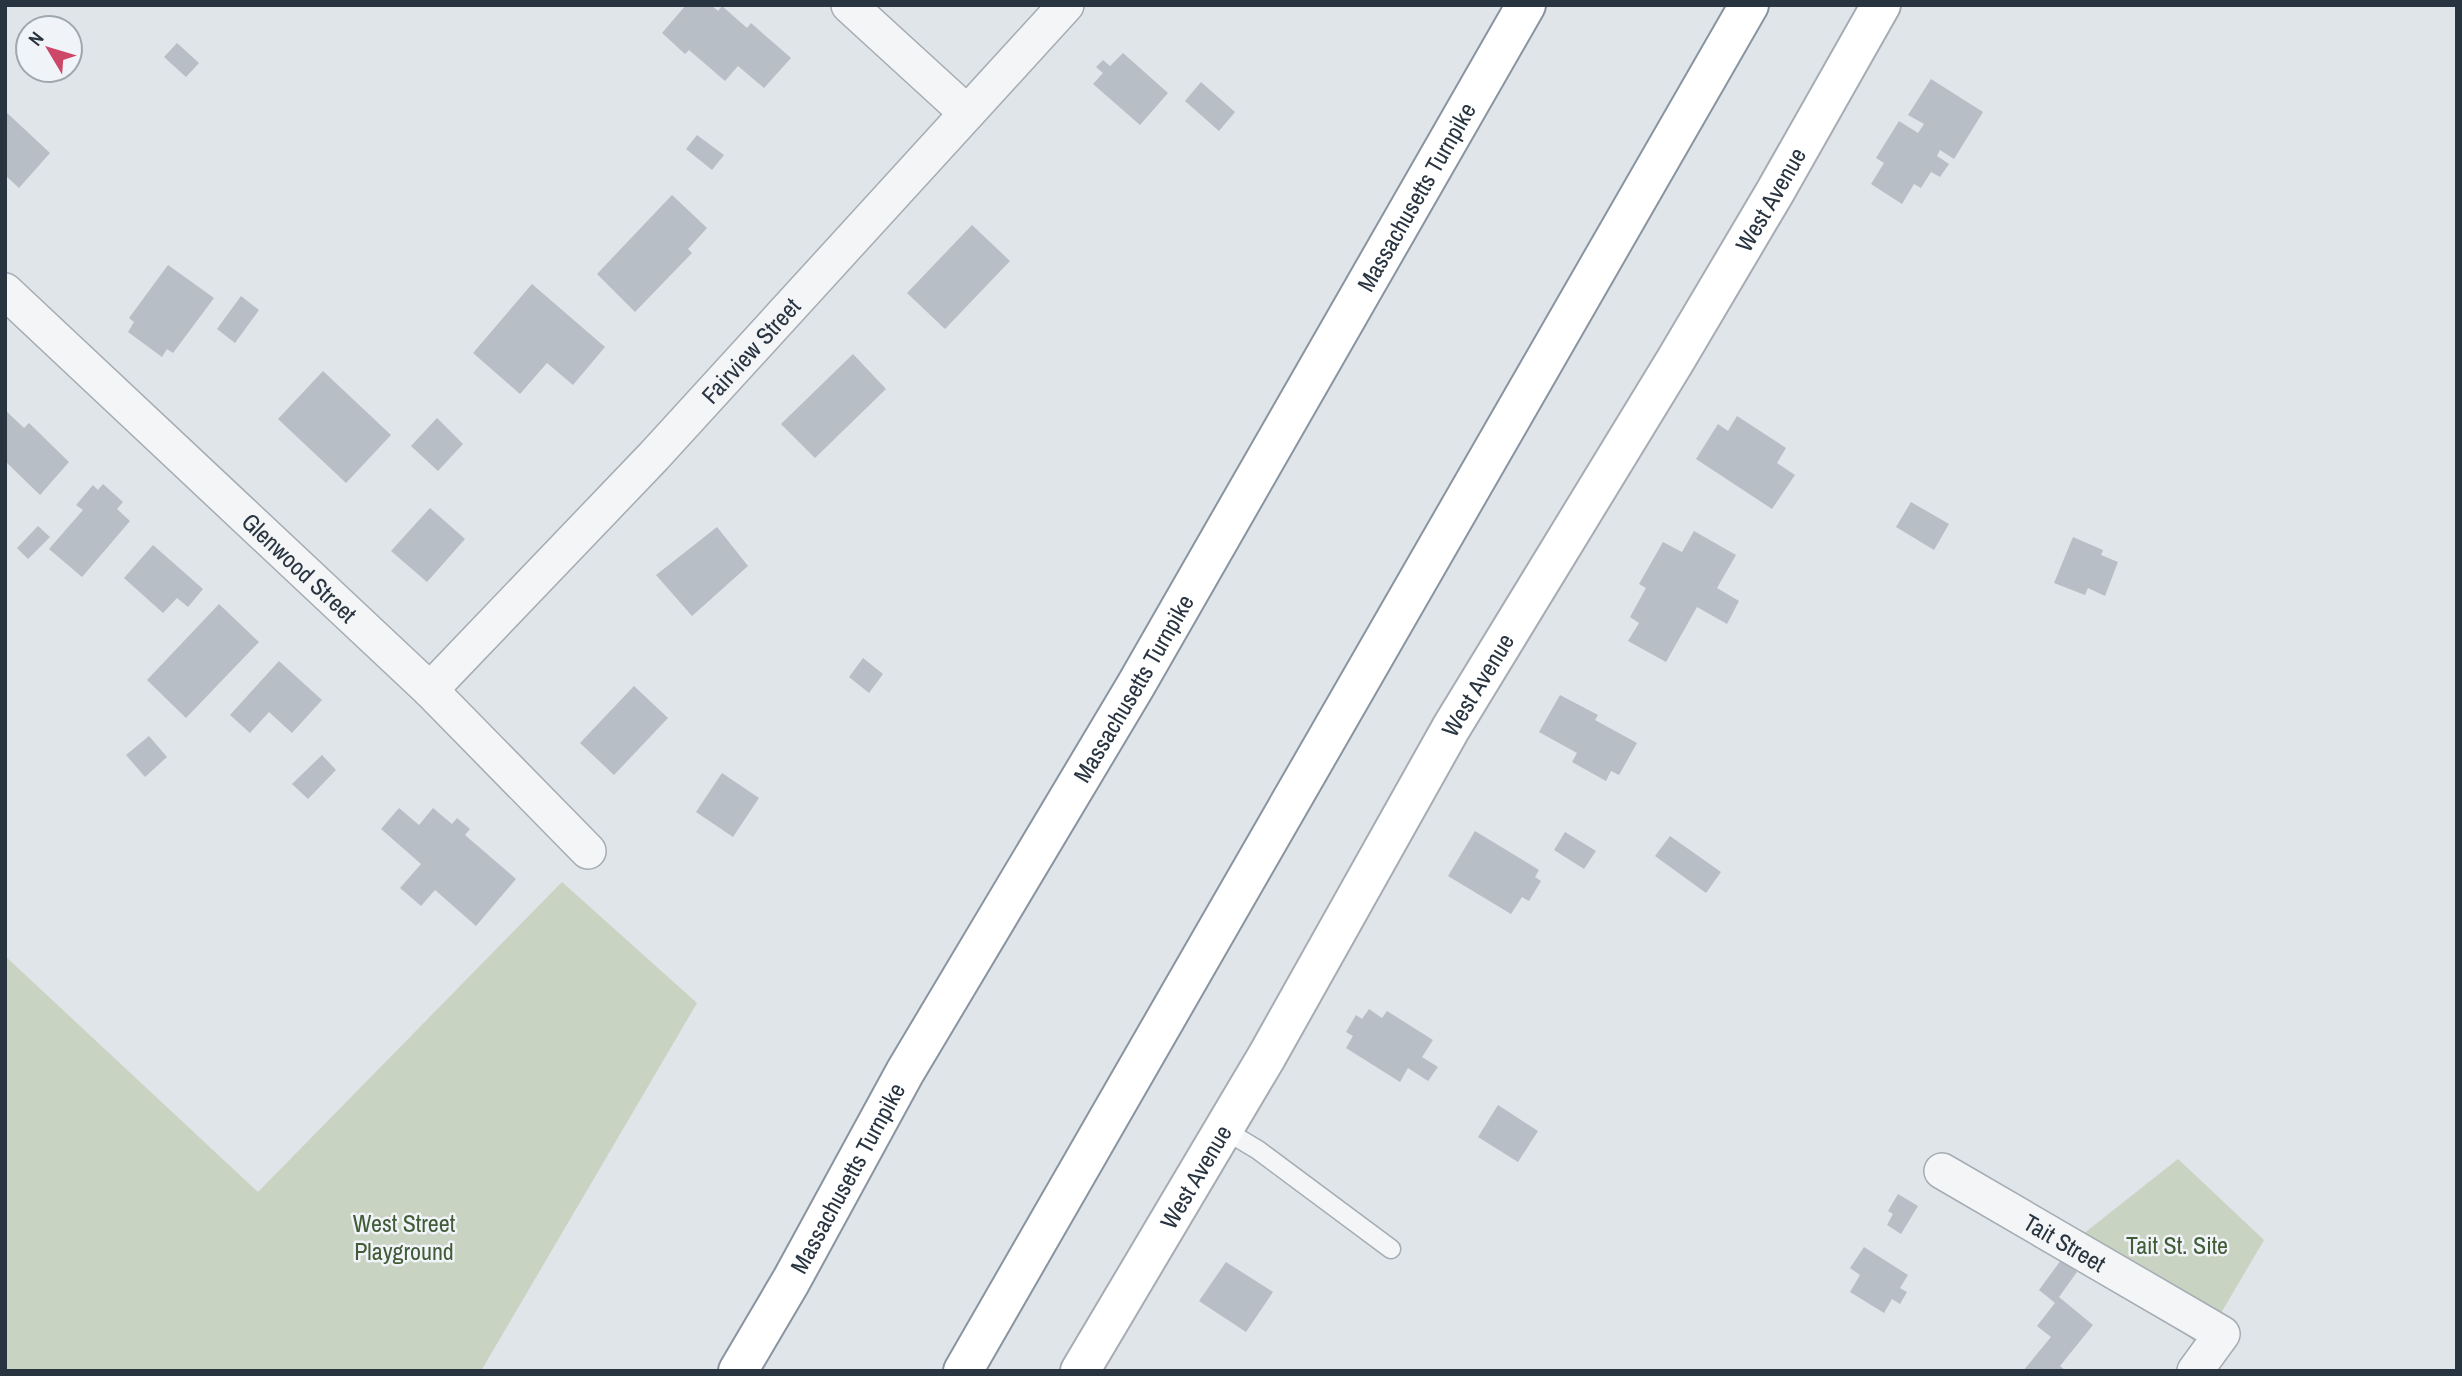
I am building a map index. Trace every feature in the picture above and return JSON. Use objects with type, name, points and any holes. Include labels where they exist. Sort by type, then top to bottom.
[{"type":"main road","name":"Massachusetts Turnpike","points":[[738,1371],[791,1281],[905,1072],[1136,685],[1525,5]]},
{"type":"main road","points":[[962,1371],[1749,5]]},
{"type":"main road","name":"West Avenue","points":[[1080,1371],[1223,1129],[1451,729],[1675,361],[1881,5]]},
{"type":"street","points":[[849,5],[967,113]]},
{"type":"street","name":"Fairview Street","points":[[430,690],[654,456],[1066,5]]},
{"type":"street","name":"Glenwood Street","points":[[5,291],[430,690],[588,851]]},
{"type":"street","name":"Tait Street","points":[[1942,1171],[2222,1334],[2195,1371]]},
{"type":"lane","points":[[1223,1129],[1258,1150],[1391,1249]]},
{"type":"green space","name":"West Street Playground","points":[[562,882],[697,1003],[481,1371],[5,1371],[5,956],[258,1192]]},
{"type":"green space","name":"Tait St. Site","points":[[2178,1159],[2264,1240],[2201,1347],[2073,1242]]},
{"type":"building","points":[[686,5],[711,5],[718,11],[722,6],[747,28],[751,23],[791,58],[764,88],[738,66],[725,81],[689,50],[685,54],[662,33]]},
{"type":"building","points":[[177,43],[199,63],[186,77],[164,57]]},
{"type":"building","points":[[1123,53],[1168,93],[1140,125],[1093,84],[1103,73],[1096,67],[1103,60],[1110,66]]},
{"type":"building","points":[[1931,79],[1983,112],[1954,159],[1940,150],[1937,156],[1949,164],[1940,177],[1931,172],[1921,188],[1914,184],[1902,204],[1871,184],[1884,163],[1876,158],[1899,121],[1918,133],[1924,124],[1908,115]]},
{"type":"building","points":[[1201,82],[1235,112],[1219,131],[1185,101]]},
{"type":"building","points":[[5,111],[50,153],[19,188],[5,175]]},
{"type":"building","points":[[697,135],[724,155],[712,170],[686,149]]},
{"type":"building","points":[[672,195],[707,228],[688,249],[692,253],[635,312],[597,274]]},
{"type":"building","points":[[972,225],[1010,261],[945,329],[907,293]]},
{"type":"building","points":[[168,265],[214,298],[173,353],[167,349],[162,357],[128,332],[134,322],[129,318]]},
{"type":"building","points":[[532,284],[605,347],[573,385],[547,363],[520,394],[473,353]]},
{"type":"building","points":[[241,296],[259,310],[235,343],[217,329]]},
{"type":"building","points":[[853,354],[886,389],[815,458],[781,424]]},
{"type":"building","points":[[323,371],[391,435],[346,483],[278,419]]},
{"type":"building","points":[[5,410],[24,428],[29,423],[69,462],[40,495],[5,461]]},
{"type":"building","points":[[1737,416],[1786,448],[1777,463],[1795,475],[1772,509],[1696,459],[1718,424],[1728,431]]},
{"type":"building","points":[[437,418],[463,444],[438,471],[411,446]]},
{"type":"building","points":[[103,484],[123,502],[117,509],[130,521],[82,577],[49,549],[83,510],[76,505],[93,485],[98,490]]},
{"type":"building","points":[[1911,502],[1949,524],[1934,550],[1896,527]]},
{"type":"building","points":[[430,508],[465,539],[427,582],[391,551]]},
{"type":"building","points":[[38,526],[50,537],[28,559],[17,548]]},
{"type":"building","points":[[717,527],[748,566],[692,616],[656,575]]},
{"type":"building","points":[[1694,531],[1736,555],[1717,588],[1739,601],[1727,624],[1697,607],[1666,662],[1628,641],[1639,623],[1630,617],[1646,588],[1639,584],[1663,542],[1682,552]]},
{"type":"building","points":[[2073,537],[2103,550],[2101,555],[2118,562],[2105,596],[2088,588],[2085,595],[2054,583]]},
{"type":"building","points":[[153,545],[203,589],[188,607],[177,598],[163,613],[124,578]]},
{"type":"building","points":[[219,604],[259,642],[186,718],[147,680]]},
{"type":"building","points":[[863,658],[883,674],[869,693],[849,677]]},
{"type":"building","points":[[279,661],[322,700],[292,733],[269,712],[250,733],[230,715]]},
{"type":"building","points":[[634,686],[668,718],[614,775],[580,743]]},
{"type":"building","points":[[1560,695],[1598,715],[1595,720],[1637,743],[1619,775],[1611,771],[1606,781],[1572,762],[1577,753],[1539,732]]},
{"type":"building","points":[[149,736],[167,757],[145,777],[126,755]]},
{"type":"building","points":[[322,755],[336,770],[308,799],[292,784]]},
{"type":"building","points":[[722,773],[759,798],[733,837],[696,812]]},
{"type":"building","points":[[399,808],[419,825],[433,808],[452,824],[457,818],[470,829],[465,835],[516,879],[476,926],[435,890],[421,906],[400,888],[421,864],[381,829]]},
{"type":"building","points":[[1475,831],[1539,870],[1535,877],[1541,881],[1529,901],[1522,897],[1511,914],[1448,876]]},
{"type":"building","points":[[1565,832],[1596,851],[1584,869],[1554,850]]},
{"type":"building","points":[[1670,836],[1721,872],[1706,893],[1655,856]]},
{"type":"building","points":[[1369,1009],[1382,1018],[1387,1011],[1433,1040],[1422,1057],[1438,1067],[1428,1081],[1408,1068],[1400,1082],[1346,1048],[1353,1036],[1346,1032],[1356,1015],[1362,1019]]},
{"type":"building","points":[[1498,1105],[1538,1131],[1518,1162],[1478,1137]]},
{"type":"building","points":[[1898,1194],[1918,1206],[1901,1234],[1887,1225],[1893,1214],[1888,1211]]},
{"type":"building","points":[[1864,1247],[1908,1275],[1900,1288],[1907,1292],[1900,1304],[1892,1299],[1884,1313],[1850,1292],[1860,1275],[1850,1268]]},
{"type":"building","points":[[2061,1260],[2077,1272],[2059,1297],[2093,1325],[2060,1366],[2066,1371],[2023,1371],[2051,1337],[2037,1326],[2055,1303],[2039,1290]]},
{"type":"building","points":[[1226,1262],[1273,1292],[1246,1332],[1199,1301]]}]
